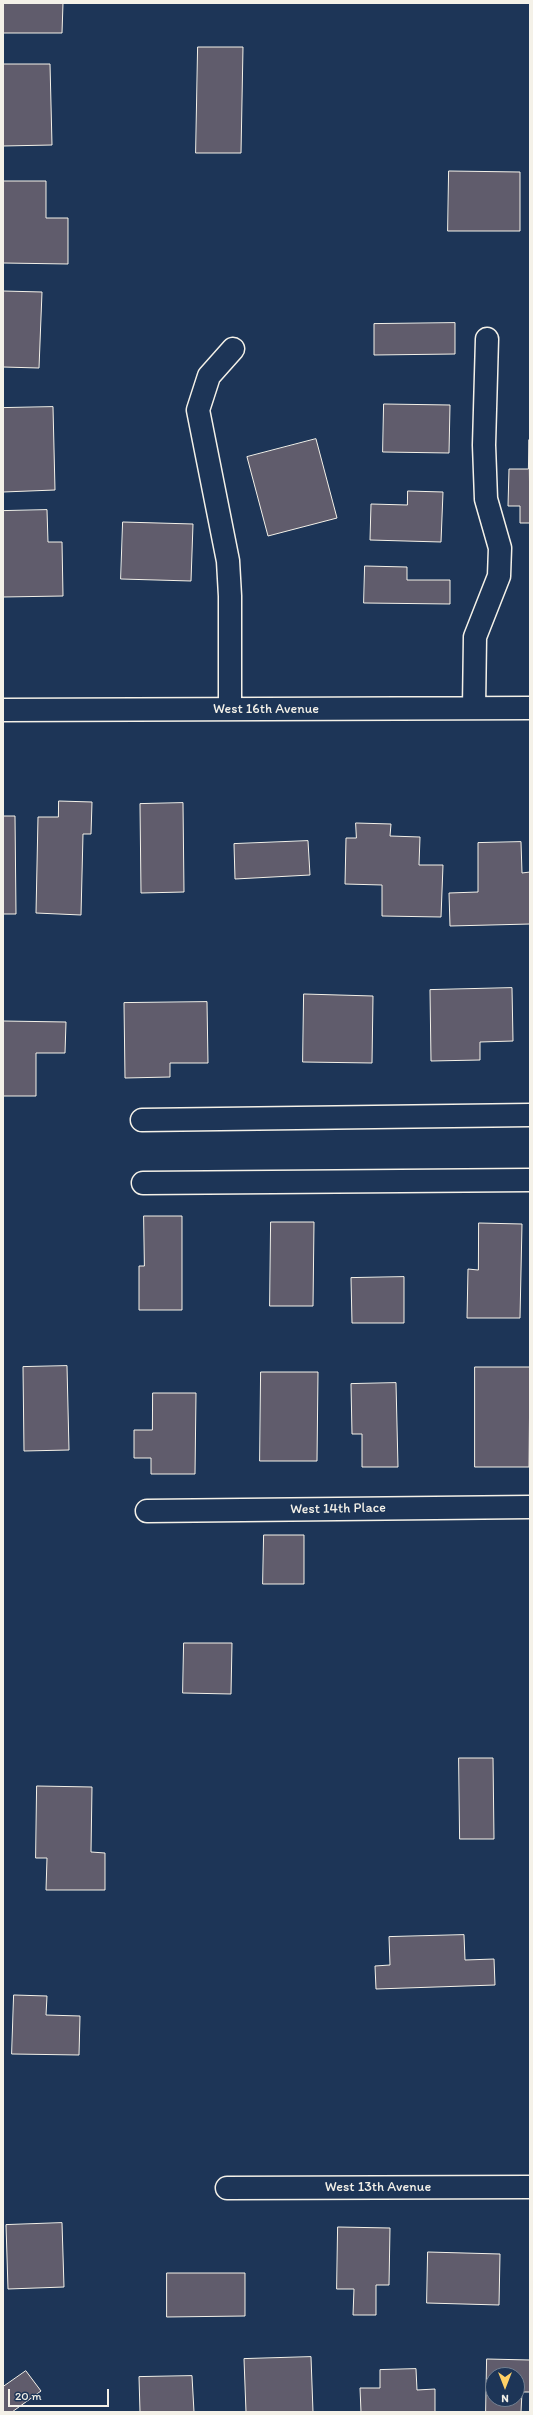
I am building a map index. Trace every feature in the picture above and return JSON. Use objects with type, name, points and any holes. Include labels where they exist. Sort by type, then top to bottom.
[{"type":"street","points":[[474,708],[475,637],[498,576],[500,548],[486,499],[484,446],[487,339]]},
{"type":"street","points":[[230,709],[230,596],[228,561],[198,410],[209,376],[233,349]]},
{"type":"street","name":"West 16th Avenue","points":[[3,710],[530,708]]},
{"type":"street","points":[[142,1120],[530,1115]]},
{"type":"street","points":[[143,1183],[530,1180]]},
{"type":"street","name":"West 14th Place","points":[[147,1511],[530,1507]]},
{"type":"street","name":"West 13th Avenue","points":[[227,2188],[530,2187]]},
{"type":"building","points":[[3,3],[63,3],[62,33],[3,33]]},
{"type":"building","points":[[198,47],[243,47],[241,153],[196,153]]},
{"type":"building","points":[[3,64],[50,64],[52,145],[3,146]]},
{"type":"building","points":[[449,171],[520,172],[520,231],[448,231]]},
{"type":"building","points":[[3,181],[46,181],[46,218],[68,218],[68,264],[3,263]]},
{"type":"building","points":[[3,291],[42,292],[39,368],[3,367]]},
{"type":"building","points":[[455,323],[455,354],[374,355],[374,324]]},
{"type":"building","points":[[384,404],[450,405],[449,453],[383,452]]},
{"type":"building","points":[[53,407],[55,490],[3,492],[3,408]]},
{"type":"building","points":[[316,439],[337,518],[268,536],[247,457]]},
{"type":"building","points":[[529,440],[530,523],[520,523],[520,506],[508,506],[509,469],[528,469]]},
{"type":"building","points":[[408,491],[443,492],[441,542],[370,540],[371,504],[407,505]]},
{"type":"building","points":[[47,510],[48,542],[62,542],[63,596],[3,597],[3,511]]},
{"type":"building","points":[[123,522],[193,524],[191,581],[121,579]]},
{"type":"building","points":[[365,566],[407,567],[407,580],[450,580],[450,604],[364,603]]},
{"type":"building","points":[[59,801],[92,802],[91,834],[83,834],[81,915],[36,913],[38,817],[58,817]]},
{"type":"building","points":[[183,803],[184,892],[141,893],[140,804]]},
{"type":"building","points":[[3,816],[15,816],[16,914],[3,914]]},
{"type":"building","points":[[356,823],[391,824],[390,836],[420,837],[419,865],[443,865],[441,917],[382,916],[382,885],[345,884],[346,838],[356,838]]},
{"type":"building","points":[[308,841],[310,875],[235,879],[234,844]]},
{"type":"building","points":[[521,842],[522,873],[530,872],[530,924],[450,926],[449,893],[478,892],[478,843]]},
{"type":"building","points":[[512,988],[513,1041],[480,1042],[480,1060],[431,1061],[430,990]]},
{"type":"building","points":[[304,994],[373,996],[372,1063],[303,1062]]},
{"type":"building","points":[[207,1002],[208,1063],[170,1063],[170,1077],[125,1078],[124,1003]]},
{"type":"building","points":[[3,1021],[66,1022],[65,1053],[36,1053],[36,1096],[3,1096]]},
{"type":"building","points":[[144,1216],[182,1216],[182,1310],[139,1310],[139,1266],[144,1266]]},
{"type":"building","points":[[271,1222],[314,1222],[313,1306],[270,1306]]},
{"type":"building","points":[[479,1223],[522,1224],[520,1318],[467,1318],[468,1269],[478,1270]]},
{"type":"building","points":[[404,1277],[404,1323],[352,1323],[351,1278]]},
{"type":"building","points":[[67,1366],[69,1450],[24,1451],[23,1367]]},
{"type":"building","points":[[475,1367],[530,1367],[529,1467],[475,1467]]},
{"type":"building","points":[[261,1372],[318,1372],[317,1461],[260,1461]]},
{"type":"building","points":[[396,1383],[398,1467],[362,1467],[362,1434],[352,1434],[351,1384]]},
{"type":"building","points":[[153,1393],[196,1393],[195,1474],[151,1474],[151,1458],[134,1458],[134,1430],[152,1430]]},
{"type":"building","points":[[264,1535],[304,1535],[304,1584],[263,1584]]},
{"type":"building","points":[[184,1643],[232,1643],[231,1694],[183,1693]]},
{"type":"building","points":[[459,1758],[493,1758],[494,1839],[460,1839]]},
{"type":"building","points":[[37,1786],[92,1787],[91,1852],[105,1853],[105,1890],[46,1890],[47,1858],[36,1858]]},
{"type":"building","points":[[464,1935],[465,1960],[494,1959],[495,1985],[376,1989],[375,1966],[390,1965],[389,1937]]},
{"type":"building","points":[[14,1995],[47,1996],[46,2015],[80,2016],[79,2055],[12,2054]]},
{"type":"building","points":[[62,2223],[64,2287],[8,2289],[6,2225]]},
{"type":"building","points":[[338,2227],[390,2228],[389,2285],[376,2285],[376,2315],[353,2315],[354,2289],[337,2289]]},
{"type":"building","points":[[428,2252],[500,2254],[499,2305],[427,2303]]},
{"type":"building","points":[[167,2273],[245,2273],[245,2316],[167,2317]]},
{"type":"building","points":[[311,2357],[313,2412],[246,2412],[244,2359]]},
{"type":"building","points":[[487,2359],[530,2360],[530,2392],[525,2392],[525,2367],[487,2367]]},
{"type":"building","points":[[416,2369],[417,2390],[435,2389],[435,2412],[361,2412],[360,2388],[380,2388],[380,2370]]},
{"type":"building","points":[[26,2371],[41,2391],[12,2412],[3,2412],[3,2387]]},
{"type":"building","points":[[192,2376],[194,2412],[140,2412],[139,2377]]},
{"type":"building","points":[[486,2407],[521,2407],[521,2412],[486,2412]]}]
